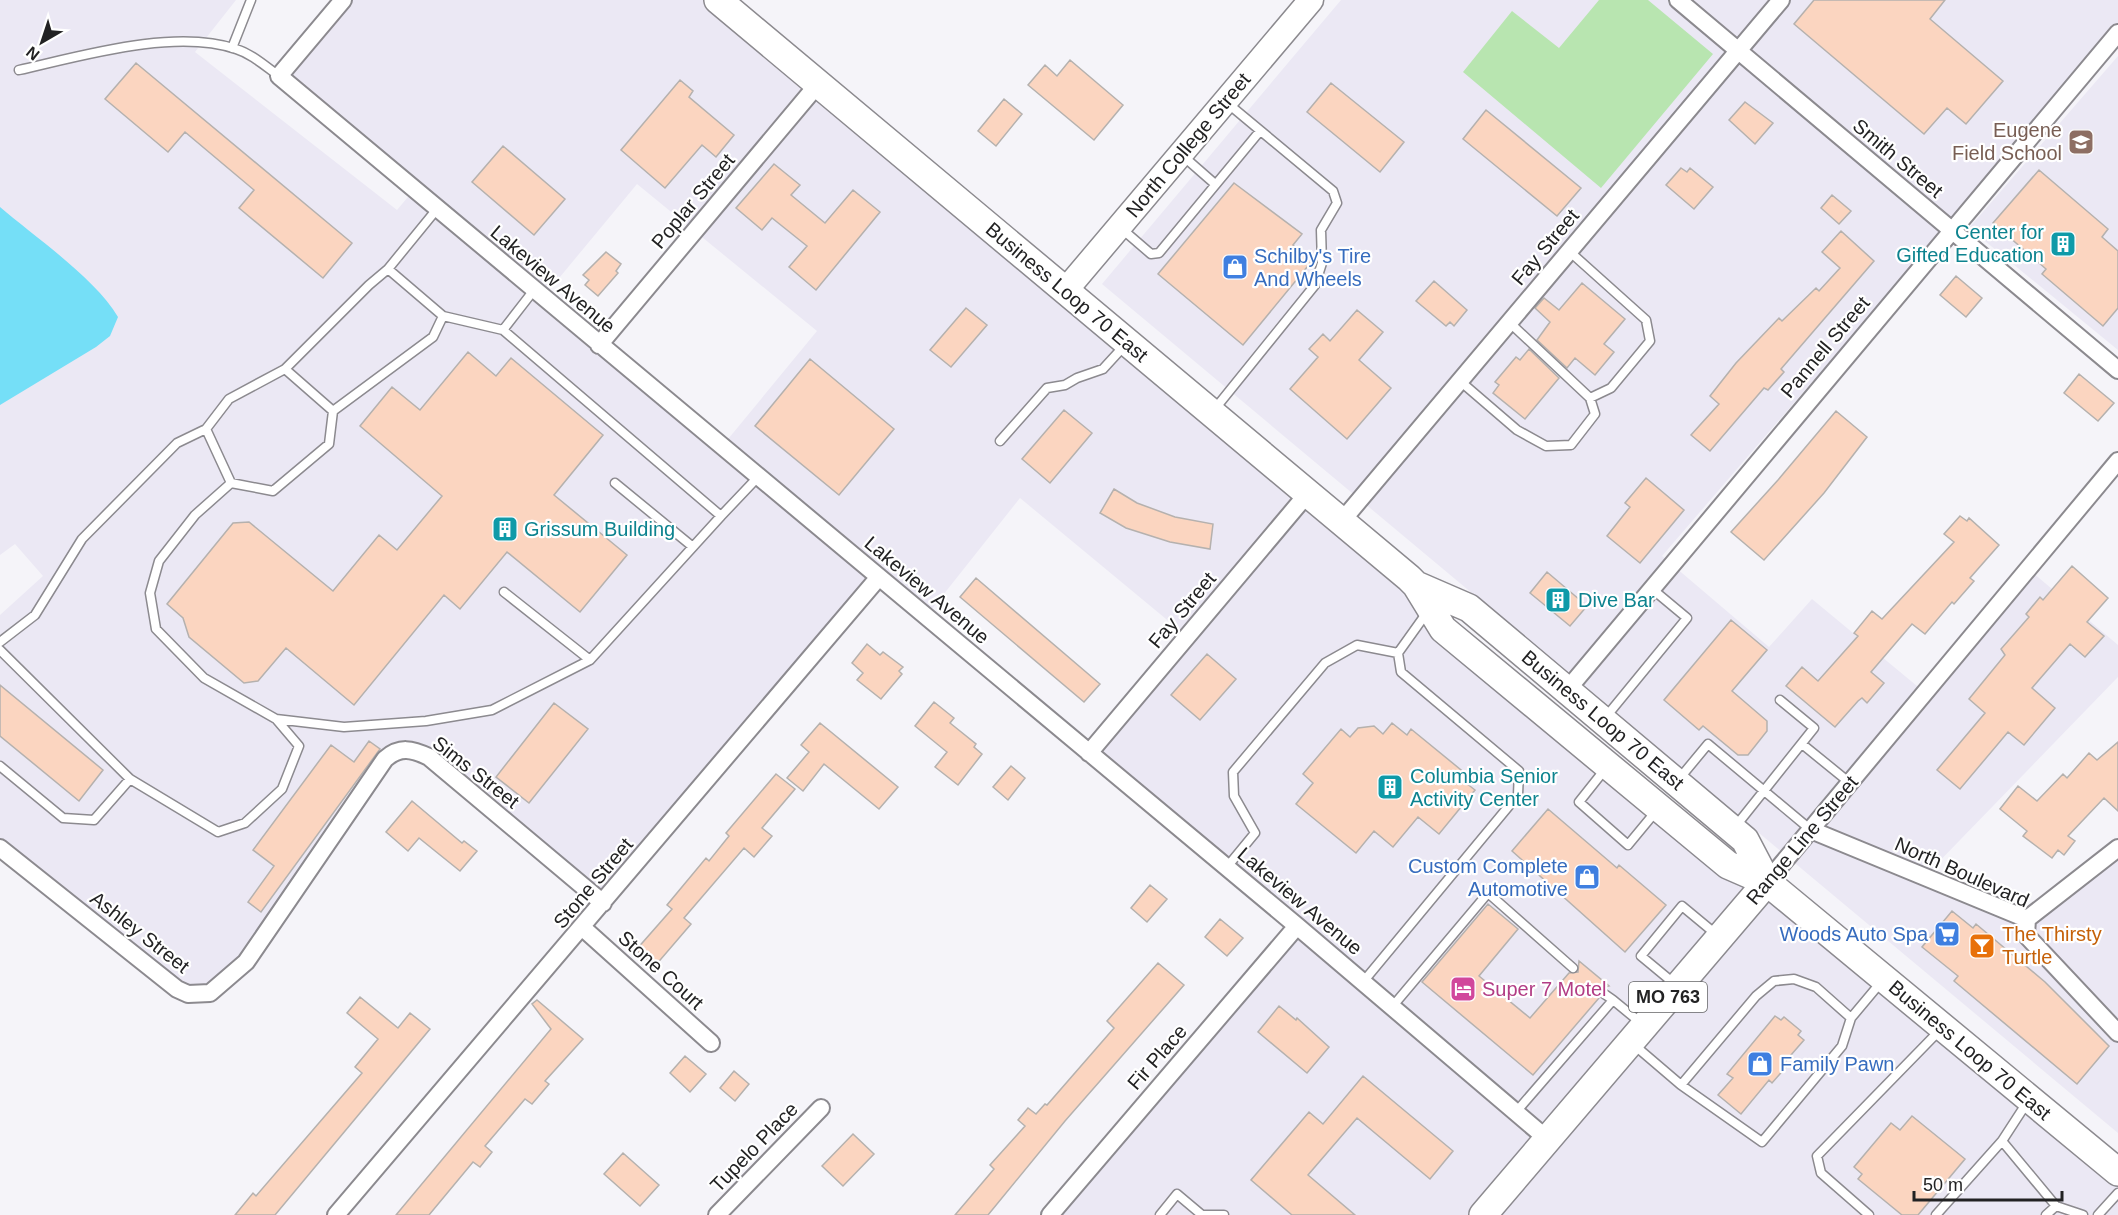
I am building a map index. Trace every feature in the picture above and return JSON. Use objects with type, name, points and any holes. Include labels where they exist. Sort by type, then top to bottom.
[{"type":"main road","name":"Business Loop 70 East","points":[[718,0],[1416,585],[1469,608],[1603,720],[1745,840],[1767,882]]},
{"type":"main road","name":"North College Street","points":[[1065,291],[1311,0]]},
{"type":"main road","name":"Business Loop 70 East","points":[[1416,585],[1443,628],[1608,766],[1728,865],[1767,882],[2118,1172]]},
{"type":"main road","name":"Range Line Street","points":[[1487,1213],[1546,1138],[1767,882]]},
{"type":"street","points":[[279,76],[343,0]]},
{"type":"street","name":"Smith Street","points":[[1678,0],[2118,370]]},
{"type":"street","name":"Fay Street","points":[[1341,522],[1780,0]]},
{"type":"street","name":"Pannell Street","points":[[1567,690],[1650,587],[2118,33]]},
{"type":"street","name":"Lakeview Avenue","points":[[279,76],[1227,867],[1546,1138]]},
{"type":"street","name":"Poplar Street","points":[[599,345],[818,84]]},
{"type":"street","name":"Range Line Street","points":[[1767,882],[2118,461]]},
{"type":"street","name":"Fay Street","points":[[1089,753],[1308,493]]},
{"type":"street","name":"Stone Street","points":[[336,1215],[583,928],[879,577]]},
{"type":"street","name":"Sims Street","points":[[337,830],[385,759],[399,750],[415,751],[429,757],[603,903]]},
{"type":"street","name":"Ashley Street","points":[[0,848],[177,989],[200,995],[219,988],[246,962],[337,830]]},
{"type":"street","name":"North Boulevard","points":[[1811,830],[2027,919],[2026,934],[2118,1033]]},
{"type":"street","points":[[2027,919],[2118,849]]},
{"type":"street","name":"Fir Place","points":[[1050,1215],[1297,926]]},
{"type":"street","name":"Stone Court","points":[[583,928],[711,1043]]},
{"type":"street","name":"Tupelo Place","points":[[717,1215],[821,1108]]},
{"type":"lane","points":[[232,48],[251,0]]},
{"type":"lane","points":[[19,70],[136,44],[203,43],[232,48],[252,56],[279,76]]},
{"type":"lane","points":[[1211,413],[1315,285],[1322,263],[1321,230],[1337,203],[1333,190],[1225,102]]},
{"type":"lane","points":[[1119,227],[1146,251],[1151,254],[1159,253],[1260,131]]},
{"type":"lane","points":[[1181,154],[1215,184]]},
{"type":"lane","points":[[0,642],[35,615],[82,539],[177,443],[206,429],[229,399],[285,369],[388,269],[437,209]]},
{"type":"lane","points":[[1569,251],[1646,320],[1650,340],[1611,388],[1590,398]]},
{"type":"lane","points":[[388,269],[443,316],[503,330],[721,516]]},
{"type":"lane","points":[[503,330],[534,290]]},
{"type":"lane","points":[[231,483],[273,491],[328,444],[333,411],[433,337],[443,316]]},
{"type":"lane","points":[[1460,381],[1517,430],[1546,446],[1571,445],[1594,414],[1590,398],[1509,322]]},
{"type":"lane","points":[[1000,441],[1047,388],[1065,385],[1103,369],[1127,342]]},
{"type":"lane","points":[[285,369],[333,411]]},
{"type":"lane","points":[[206,429],[231,483]]},
{"type":"lane","points":[[276,719],[344,727],[426,721],[492,710],[590,660],[758,477]]},
{"type":"lane","points":[[0,651],[130,779],[218,832],[245,823],[282,789],[298,746],[276,719],[204,678],[156,629],[150,593],[159,561],[195,515],[231,483]]},
{"type":"lane","points":[[615,483],[693,547]]},
{"type":"lane","points":[[1603,720],[1687,618],[1650,587]]},
{"type":"lane","points":[[504,592],[590,660]]},
{"type":"lane","points":[[1363,982],[1518,795],[1519,771],[1401,672],[1398,653],[1430,607]]},
{"type":"lane","points":[[1227,867],[1255,833],[1234,796],[1233,772],[1325,663],[1357,645],[1398,653]]},
{"type":"lane","points":[[1733,830],[1814,728],[1780,700]]},
{"type":"lane","points":[[1677,783],[1708,744],[1811,830]]},
{"type":"lane","points":[[1802,744],[1850,783]]},
{"type":"lane","points":[[0,766],[63,818],[94,820],[130,779]]},
{"type":"lane","points":[[1608,766],[1579,802],[1628,845],[1659,808]]},
{"type":"lane","points":[[1392,1007],[1488,893],[1573,968]]},
{"type":"lane","points":[[1677,986],[1641,956],[1682,906],[1720,937]]},
{"type":"lane","points":[[1681,1085],[1756,996],[1774,981],[1794,979],[1816,987],[1851,1018]]},
{"type":"lane","points":[[1603,993],[1613,1000],[1637,1033],[1681,1085],[1762,1142],[1842,1046],[1851,1018],[1884,979]]},
{"type":"lane","points":[[1516,1112],[1613,1000]]},
{"type":"lane","points":[[1869,1215],[1821,1173],[1817,1156],[1943,1027]]},
{"type":"lane","points":[[1936,1215],[2002,1141],[2029,1099]]},
{"type":"lane","points":[[2002,1141],[2056,1206],[2084,1215]]},
{"type":"lane","points":[[2098,1215],[2118,1193]]},
{"type":"lane","points":[[1160,1215],[1177,1194],[1202,1215],[1224,1215]]},
{"type":"lane","points":[[2046,1215],[2056,1206]]},
{"type":"shaded area","points":[[0,0],[236,0],[195,52],[397,210],[413,191],[876,577],[603,899],[430,747],[404,740],[384,749],[243,960],[201,991],[180,985],[0,841],[0,615],[43,576],[15,544],[0,555]]},
{"type":"shaded area","points":[[348,0],[711,0],[1764,882],[1483,1215],[1051,1215],[1299,926],[1093,753],[1189,638],[1020,498],[928,614],[724,444],[817,331],[637,184],[545,295],[283,76]]},
{"type":"shaded area","points":[[1341,0],[2118,0],[2118,27],[1662,556],[1769,647],[1812,599],[1923,691],[2026,567],[2118,645],[2118,677],[1928,873],[2027,917],[2118,851],[2118,1133],[1102,284]]},
{"type":"shaded area","name":"Eugene Field School","points":[[2118,56],[2118,350],[1969,228]]},
{"type":"shaded area","points":[[1767,883],[2118,1176],[2118,1215],[1489,1215]]},
{"type":"green space","points":[[1599,0],[1648,0],[1713,54],[1601,188],[1463,72],[1512,11],[1559,48]]},
{"type":"water","points":[[0,207],[80,273],[108,302],[118,317],[110,336],[96,347],[0,405]]},
{"type":"building","points":[[1814,0],[1945,0],[1930,19],[2003,81],[1966,124],[1947,108],[1924,134],[1794,24]]},
{"type":"building","points":[[1070,60],[1123,105],[1094,140],[1028,85],[1045,65],[1057,76]]},
{"type":"building","points":[[136,63],[352,243],[323,278],[239,208],[254,190],[185,132],[168,152],[105,99]]},
{"type":"building","points":[[680,80],[693,91],[689,97],[734,135],[716,157],[702,145],[665,188],[621,150]]},
{"type":"building","points":[[1331,83],[1404,142],[1380,172],[1307,112]]},
{"type":"building","points":[[1004,99],[1022,114],[996,146],[978,131]]},
{"type":"building","points":[[1745,102],[1773,123],[1755,144],[1729,120]]},
{"type":"building","points":[[1486,110],[1581,188],[1557,216],[1463,139]]},
{"type":"building","points":[[503,146],[565,199],[534,235],[472,182]]},
{"type":"building","points":[[774,164],[800,185],[791,195],[825,223],[853,190],[880,212],[816,290],[789,267],[807,246],[772,218],[762,230],[736,208]]},
{"type":"building","points":[[1681,168],[1687,172],[1690,168],[1713,187],[1694,209],[1666,185]]},
{"type":"building","name":"Center for Gifted Education","points":[[2039,170],[2108,229],[2102,237],[2118,251],[2118,308],[2103,326],[2042,274],[2046,269],[1993,223]]},
{"type":"building","name":"Schilby's Tire And Wheels","points":[[1234,183],[1302,234],[1293,245],[1312,261],[1243,345],[1158,274]]},
{"type":"building","points":[[1832,195],[1851,211],[1839,224],[1821,208]]},
{"type":"building","points":[[1841,231],[1874,261],[1781,369],[1784,372],[1768,390],[1764,388],[1710,451],[1691,435],[1719,404],[1710,396],[1736,363],[1779,318],[1782,321],[1816,288],[1819,291],[1840,268],[1822,252]]},
{"type":"building","points":[[606,252],[621,264],[616,271],[618,273],[598,296],[585,285],[589,280],[583,275]]},
{"type":"building","points":[[1956,276],[1982,298],[1966,317],[1940,295]]},
{"type":"building","points":[[1434,281],[1467,310],[1454,326],[1450,322],[1446,326],[1416,301]]},
{"type":"building","points":[[1582,283],[1625,319],[1604,344],[1614,352],[1595,375],[1575,358],[1567,368],[1537,340],[1550,322],[1535,308],[1544,298],[1559,310]]},
{"type":"building","points":[[966,308],[987,325],[951,367],[930,350]]},
{"type":"building","points":[[1357,310],[1383,332],[1359,360],[1391,388],[1347,439],[1290,389],[1318,357],[1309,349],[1323,334],[1330,341]]},
{"type":"building","points":[[1529,349],[1559,378],[1525,419],[1493,393],[1499,385],[1495,382],[1516,357],[1520,360]]},
{"type":"building","name":"Grissum Building","points":[[468,352],[496,376],[511,358],[603,435],[554,495],[627,555],[580,612],[507,552],[460,609],[444,595],[354,705],[286,648],[258,681],[244,683],[189,637],[183,618],[167,604],[233,523],[249,522],[333,591],[379,535],[397,550],[442,496],[360,426],[392,387],[420,410]]},
{"type":"building","points":[[810,359],[894,429],[839,495],[755,426]]},
{"type":"building","points":[[2079,374],[2114,403],[2098,421],[2064,393]]},
{"type":"building","points":[[1064,410],[1092,433],[1050,483],[1022,459]]},
{"type":"building","points":[[1836,411],[1867,437],[1824,493],[1764,560],[1731,532]]},
{"type":"building","points":[[1646,478],[1684,510],[1640,563],[1607,536],[1630,507],[1625,503]]},
{"type":"building","points":[[1114,489],[1137,503],[1175,517],[1213,524],[1210,549],[1170,542],[1126,528],[1100,513]]},
{"type":"building","points":[[1960,516],[1967,521],[1969,518],[1999,545],[1970,578],[1974,581],[1954,604],[1952,602],[1925,634],[1912,624],[1871,672],[1884,683],[1867,703],[1862,698],[1858,701],[1835,727],[1786,686],[1802,667],[1818,681],[1858,636],[1854,633],[1872,611],[1882,619],[1954,542],[1944,534]]},
{"type":"building","points":[[2072,566],[2108,598],[2087,622],[2104,636],[2085,657],[2070,644],[2032,688],[2055,708],[2024,745],[2008,732],[1960,789],[1937,770],[1985,713],[1969,699],[2005,655],[2001,649],[2029,617],[2026,614],[2040,597],[2043,600]]},
{"type":"building","name":"Dive Bar","points":[[1547,572],[1587,606],[1570,626],[1530,593]]},
{"type":"building","points":[[976,578],[1100,684],[1084,702],[960,597]]},
{"type":"building","points":[[1731,620],[1767,650],[1732,691],[1767,721],[1767,731],[1748,755],[1738,755],[1703,726],[1699,730],[1664,700]]},
{"type":"building","points":[[867,644],[880,655],[883,652],[903,667],[899,671],[902,674],[881,699],[857,680],[863,673],[852,663]]},
{"type":"building","points":[[1207,654],[1236,679],[1200,720],[1171,695]]},
{"type":"building","points":[[0,685],[103,770],[79,801],[0,736]]},
{"type":"building","points":[[934,702],[954,718],[950,723],[976,744],[974,747],[982,754],[958,785],[935,767],[947,752],[915,726]]},
{"type":"building","points":[[554,703],[588,729],[529,803],[496,777]]},
{"type":"building","points":[[820,723],[898,787],[879,809],[824,764],[803,791],[787,778],[809,752],[801,745]]},
{"type":"building","name":"Columbia Senior Activity Center","points":[[1392,723],[1407,735],[1411,729],[1466,774],[1461,779],[1475,790],[1439,834],[1418,817],[1393,847],[1374,831],[1356,853],[1296,804],[1313,783],[1303,774],[1341,729],[1350,737],[1358,728],[1374,726],[1383,734]]},
{"type":"building","points":[[369,741],[380,749],[261,912],[248,902],[274,866],[253,850],[331,745],[354,762]]},
{"type":"building","points":[[2118,742],[2118,811],[2104,798],[2068,836],[2075,841],[2064,855],[2058,850],[2052,858],[2023,836],[2027,831],[2000,809],[2018,786],[2037,801],[2063,774],[2067,778],[2089,753],[2097,760]]},
{"type":"building","points":[[1011,766],[1025,778],[1008,800],[993,787]]},
{"type":"building","points":[[776,774],[795,789],[762,828],[772,836],[754,857],[744,848],[684,918],[691,924],[655,966],[636,950],[672,909],[667,905],[706,858],[709,861],[729,836],[726,833]]},
{"type":"building","points":[[412,801],[462,843],[464,841],[477,851],[460,871],[419,838],[408,851],[386,832]]},
{"type":"building","name":"Custom Complete Automotive","points":[[1548,809],[1617,868],[1619,865],[1666,905],[1625,952],[1512,851]]},
{"type":"building","points":[[1150,885],[1167,899],[1147,922],[1131,908]]},
{"type":"building","name":"Super 7 Motel","points":[[1488,904],[1518,929],[1479,976],[1530,1018],[1569,973],[1578,972],[1579,961],[1609,986],[1598,989],[1599,998],[1533,1075],[1422,982]]},
{"type":"building","points":[[1952,911],[1973,928],[1976,924],[2045,982],[2109,1046],[2077,1084],[1954,981],[1958,976],[1922,947]]},
{"type":"building","points":[[1220,919],[1243,938],[1227,956],[1205,937]]},
{"type":"building","points":[[1158,963],[1184,985],[1065,1121],[988,1215],[955,1215],[994,1169],[990,1165],[1025,1126],[1018,1120],[1028,1108],[1036,1114],[1045,1104],[1047,1105],[1114,1028],[1107,1021]]},
{"type":"building","points":[[360,997],[398,1028],[410,1013],[430,1029],[275,1215],[235,1215],[253,1193],[256,1196],[362,1073],[355,1067],[378,1039],[347,1013]]},
{"type":"building","points":[[537,1000],[583,1039],[545,1081],[549,1084],[532,1104],[525,1099],[485,1146],[492,1152],[480,1167],[473,1162],[429,1215],[396,1215],[551,1029],[532,1004]]},
{"type":"building","points":[[1279,1006],[1296,1020],[1297,1018],[1329,1047],[1307,1073],[1258,1032]]},
{"type":"building","name":"Family Pawn","points":[[1775,1016],[1781,1020],[1784,1017],[1801,1031],[1798,1035],[1804,1040],[1784,1063],[1787,1066],[1772,1083],[1769,1080],[1741,1114],[1718,1095],[1733,1078],[1727,1074]]},
{"type":"building","points":[[685,1056],[706,1074],[690,1092],[670,1073]]},
{"type":"building","points":[[734,1071],[749,1084],[735,1101],[720,1088]]},
{"type":"building","points":[[1363,1076],[1453,1151],[1430,1179],[1357,1118],[1308,1175],[1355,1215],[1292,1215],[1251,1180],[1309,1112],[1323,1124]]},
{"type":"building","points":[[1912,1116],[1965,1159],[1918,1215],[1902,1215],[1858,1179],[1862,1174],[1854,1167],[1891,1123],[1900,1130]]},
{"type":"building","points":[[853,1134],[874,1154],[843,1186],[822,1166]]},
{"type":"building","points":[[623,1153],[659,1185],[640,1206],[604,1174]]},
{"type":"place","name":"Eugene Field School","points":[[2081,142]]},
{"type":"place","name":"Center for Gifted Education","points":[[2063,244]]},
{"type":"place","name":"Schilby's Tire And Wheels","points":[[1235,267]]},
{"type":"place","name":"Grissum Building","points":[[505,529]]},
{"type":"place","name":"Dive Bar","points":[[1558,600]]},
{"type":"place","name":"Columbia Senior Activity Center","points":[[1390,787]]},
{"type":"place","name":"Custom Complete Automotive","points":[[1587,877]]},
{"type":"place","name":"Woods Auto Spa","points":[[1947,934]]},
{"type":"place","name":"The Thirsty Turtle","points":[[1982,946]]},
{"type":"place","name":"Super 7 Motel","points":[[1463,989]]},
{"type":"place","name":"Family Pawn","points":[[1760,1064]]}]
